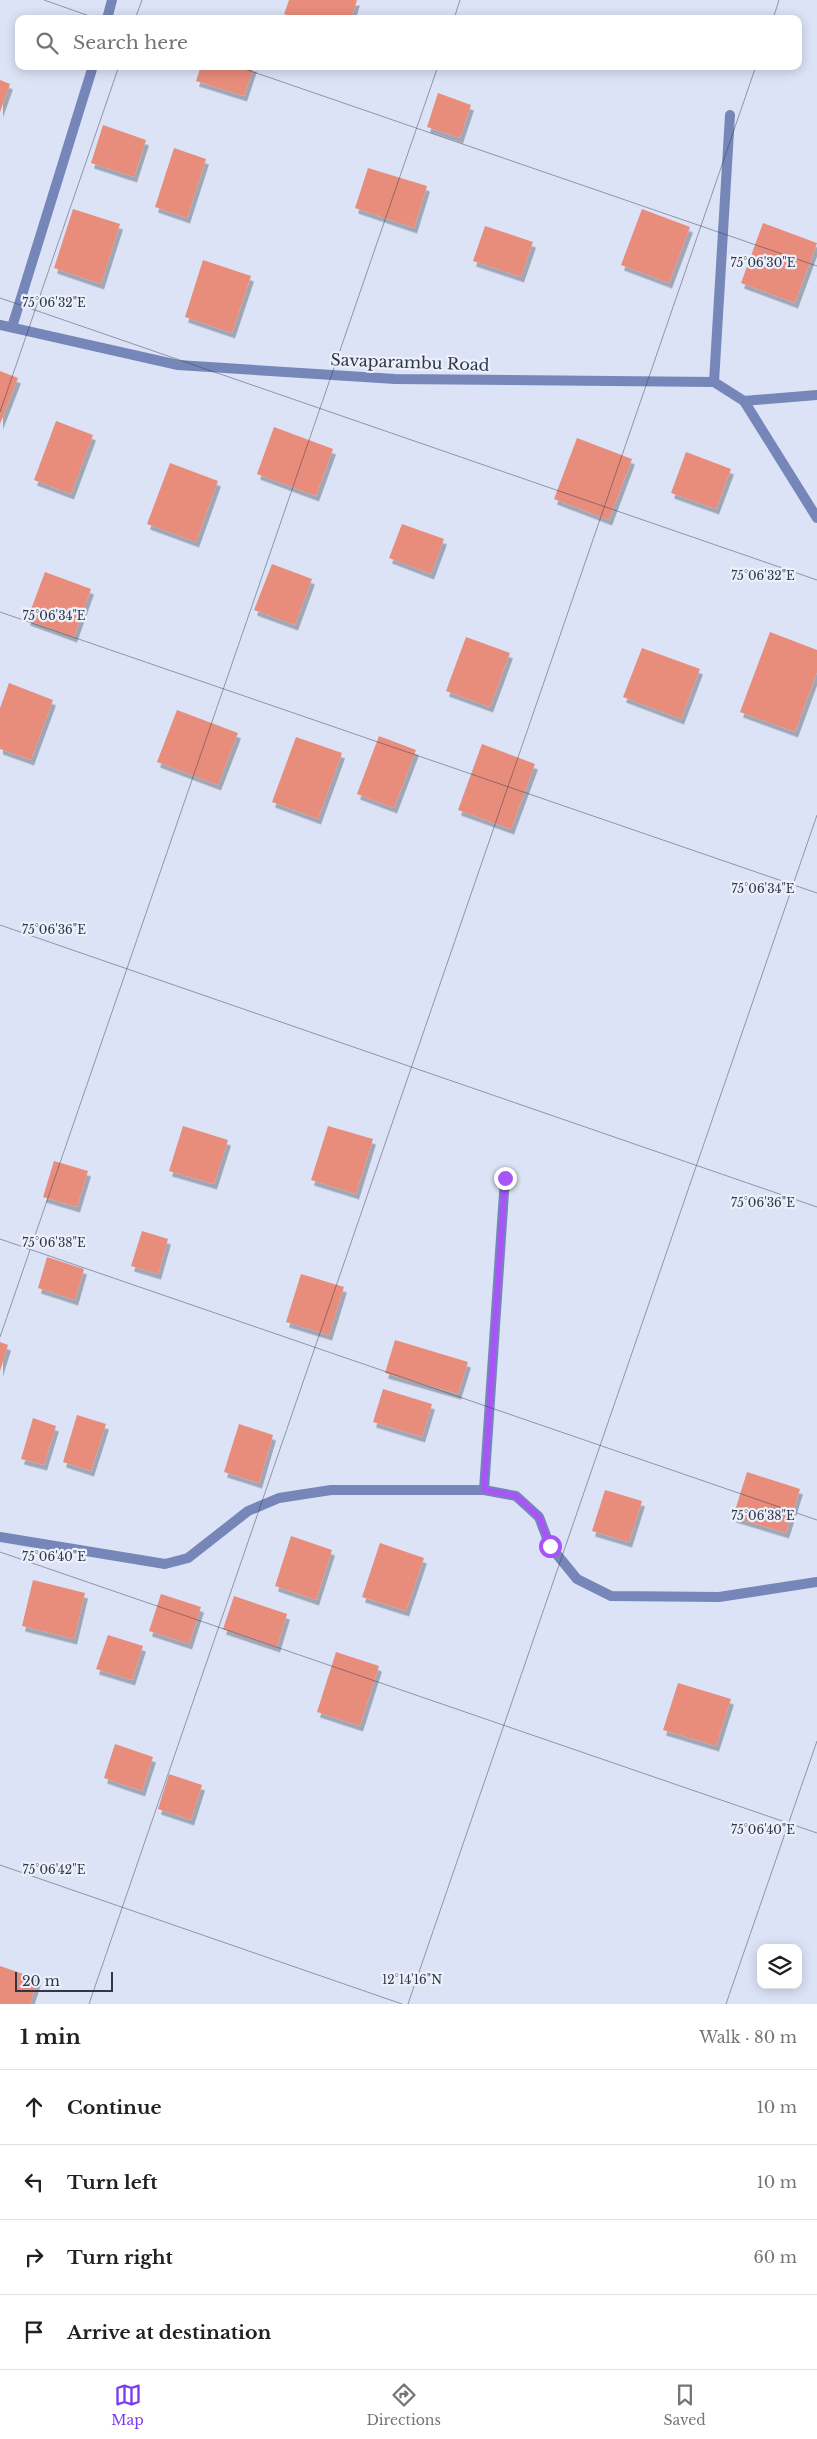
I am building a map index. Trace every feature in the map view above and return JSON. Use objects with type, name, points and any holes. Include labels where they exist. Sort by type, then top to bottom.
[{"type":"street","points":[[108,15],[112,0]]},
{"type":"street","points":[[12,327],[92,70]]},
{"type":"street","points":[[730,115],[714,382],[744,401],[817,518]]},
{"type":"street","name":"Savaparambu Road","points":[[0,325],[178,365],[395,379],[714,382]]},
{"type":"street","points":[[744,401],[817,395]]},
{"type":"street","points":[[484,1490],[505,1178]]},
{"type":"street","points":[[0,1537],[165,1564],[188,1558],[248,1511],[279,1498],[330,1490],[484,1490],[516,1496],[539,1517],[550,1546],[577,1579],[611,1596],[719,1597],[817,1582]]},
{"type":"building","points":[[289,0],[357,0],[352,15],[284,14]]},
{"type":"building","points":[[200,70],[253,70],[244,96],[196,81]]},
{"type":"building","points":[[0,80],[10,84],[0,112]]},
{"type":"building","points":[[438,93],[471,105],[460,138],[427,127]]},
{"type":"building","points":[[103,125],[146,140],[134,177],[91,163]]},
{"type":"building","points":[[174,148],[206,159],[187,218],[155,207]]},
{"type":"building","points":[[368,168],[427,186],[414,228],[355,208]]},
{"type":"building","points":[[73,209],[120,224],[101,284],[54,268]]},
{"type":"building","points":[[642,209],[690,227],[669,283],[621,265]]},
{"type":"building","points":[[763,223],[817,243],[795,303],[741,283]]},
{"type":"building","points":[[485,226],[533,242],[521,277],[473,261]]},
{"type":"building","points":[[203,260],[251,276],[232,333],[185,317]]},
{"type":"building","points":[[0,371],[18,378],[0,424]]},
{"type":"building","points":[[56,421],[93,435],[71,494],[34,480]]},
{"type":"building","points":[[274,427],[333,449],[316,496],[257,474]]},
{"type":"building","points":[[577,438],[632,459],[609,520],[554,499]]},
{"type":"building","points":[[686,452],[731,469],[716,509],[671,493]]},
{"type":"building","points":[[170,463],[218,481],[196,542],[147,524]]},
{"type":"building","points":[[402,524],[444,539],[431,574],[389,558]]},
{"type":"building","points":[[272,564],[312,579],[295,625],[254,610]]},
{"type":"building","points":[[45,572],[91,589],[74,637],[27,620]]},
{"type":"building","points":[[770,632],[817,650],[817,672],[795,732],[740,712]]},
{"type":"building","points":[[466,637],[510,653],[490,707],[446,691]]},
{"type":"building","points":[[642,648],[700,669],[681,719],[623,697]]},
{"type":"building","points":[[9,683],[53,700],[31,760],[0,749],[0,708]]},
{"type":"building","points":[[177,710],[238,733],[218,785],[157,762]]},
{"type":"building","points":[[379,736],[416,750],[394,808],[357,794]]},
{"type":"building","points":[[296,737],[342,753],[318,819],[272,802]]},
{"type":"building","points":[[482,744],[535,764],[511,829],[458,810]]},
{"type":"building","points":[[183,1126],[228,1140],[214,1184],[169,1171]]},
{"type":"building","points":[[328,1126],[373,1139],[356,1194],[311,1180]]},
{"type":"building","points":[[54,1161],[88,1171],[77,1207],[43,1197]]},
{"type":"building","points":[[142,1231],[168,1239],[158,1274],[131,1266]]},
{"type":"building","points":[[47,1257],[84,1269],[75,1300],[38,1288]]},
{"type":"building","points":[[301,1274],[344,1287],[329,1335],[286,1322]]},
{"type":"building","points":[[395,1340],[468,1362],[458,1394],[385,1373]]},
{"type":"building","points":[[0,1342],[8,1345],[0,1371]]},
{"type":"building","points":[[383,1389],[432,1404],[422,1437],[373,1422]]},
{"type":"building","points":[[77,1415],[106,1424],[91,1471],[63,1462]]},
{"type":"building","points":[[33,1418],[56,1426],[44,1465],[21,1459]]},
{"type":"building","points":[[239,1424],[273,1435],[259,1483],[224,1472]]},
{"type":"building","points":[[747,1472],[800,1489],[786,1533],[733,1517]]},
{"type":"building","points":[[605,1490],[642,1501],[629,1542],[592,1531]]},
{"type":"building","points":[[291,1536],[332,1550],[316,1600],[275,1586]]},
{"type":"building","points":[[380,1543],[424,1558],[406,1611],[362,1597]]},
{"type":"building","points":[[33,1580],[85,1593],[74,1639],[22,1626]]},
{"type":"building","points":[[161,1594],[201,1607],[189,1644],[149,1631]]},
{"type":"building","points":[[234,1596],[287,1614],[277,1647],[223,1629]]},
{"type":"building","points":[[108,1635],[143,1646],[132,1680],[96,1669]]},
{"type":"building","points":[[336,1652],[379,1666],[360,1726],[317,1712]]},
{"type":"building","points":[[678,1683],[731,1699],[716,1746],[663,1730]]},
{"type":"building","points":[[115,1744],[153,1757],[142,1791],[104,1778]]},
{"type":"building","points":[[169,1774],[202,1785],[191,1820],[158,1809]]},
{"type":"building","points":[[0,1966],[38,1979],[30,2004],[0,2004]]},
{"type":"route","points":[[505,1178],[484,1490],[516,1496],[539,1517],[550,1546]]}]
